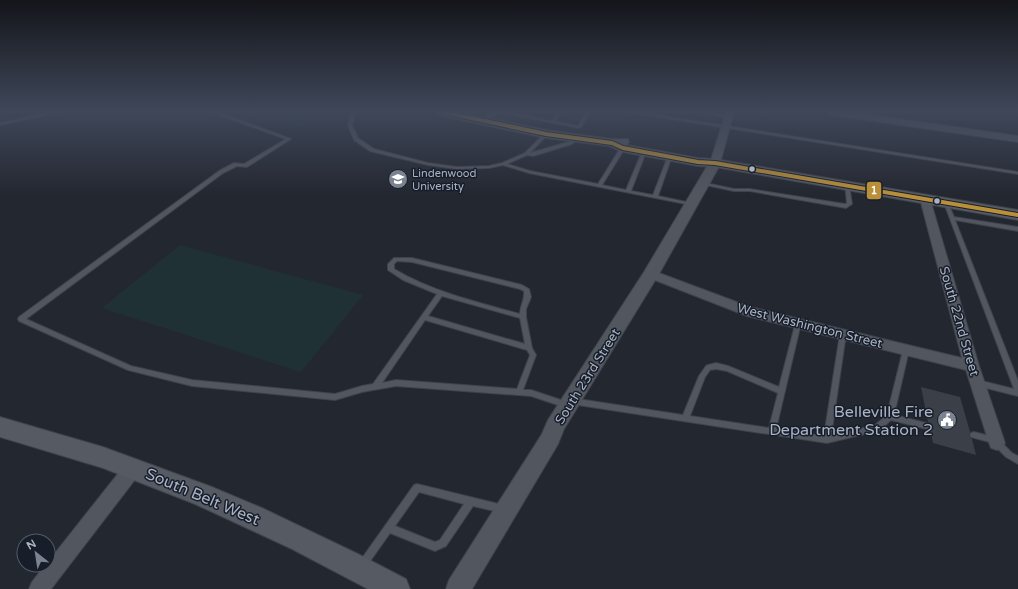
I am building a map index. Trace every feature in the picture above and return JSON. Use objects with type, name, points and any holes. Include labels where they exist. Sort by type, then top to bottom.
[{"type":"main road","points":[[585,139],[698,162],[715,162],[1018,215]]},
{"type":"main road","points":[[618,145],[631,143],[678,151],[702,156],[715,162]]},
{"type":"main road","name":"South Belt West","points":[[0,427],[44,438],[134,467],[221,502],[332,554],[396,589]]},
{"type":"street","points":[[715,162],[722,139]]},
{"type":"street","name":"South 23rd Street","points":[[458,589],[551,438],[555,426],[651,274],[715,162]]},
{"type":"street","name":"South 22nd Street","points":[[925,199],[972,366],[997,442]]},
{"type":"street","name":"West Washington Street","points":[[651,274],[747,311],[972,366]]},
{"type":"street","points":[[39,589],[134,467]]},
{"type":"lane","points":[[288,139],[246,166],[236,164],[222,172],[21,319],[130,368],[192,383],[335,397],[396,383],[531,393],[561,403]]},
{"type":"lane","points":[[357,139],[372,150],[428,164],[457,168],[489,167],[503,164],[527,154],[541,139]]},
{"type":"lane","points":[[527,154],[531,155],[570,143],[574,139]]},
{"type":"lane","points":[[810,139],[1018,173]]},
{"type":"lane","points":[[599,186],[618,145]]},
{"type":"lane","points":[[628,191],[644,152]]},
{"type":"lane","points":[[655,197],[670,156]]},
{"type":"lane","points":[[503,164],[529,172],[691,204]]},
{"type":"lane","points":[[704,183],[734,190],[750,190],[846,206],[850,204],[847,185]]},
{"type":"lane","points":[[946,203],[1018,391]]},
{"type":"lane","points":[[953,218],[1018,229]]},
{"type":"lane","points":[[519,392],[533,356],[529,348],[523,317],[523,309],[528,297],[526,290],[522,287],[412,260],[396,259],[391,264],[391,270],[399,275],[441,293],[523,317]]},
{"type":"lane","points":[[375,387],[441,293]]},
{"type":"lane","points":[[424,317],[529,348]]},
{"type":"lane","points":[[772,431],[798,323]]},
{"type":"lane","points":[[827,440],[843,334]]},
{"type":"lane","points":[[578,402],[827,440],[877,428],[890,417],[906,350]]},
{"type":"lane","points":[[686,418],[702,376],[708,368],[716,366],[728,369],[781,391]]},
{"type":"lane","points":[[978,383],[1018,391]]},
{"type":"lane","points":[[890,417],[927,426]]},
{"type":"lane","points":[[974,435],[997,442],[1008,455],[1018,460]]},
{"type":"lane","points":[[360,569],[416,488],[507,510]]},
{"type":"lane","points":[[388,528],[435,547],[443,543],[470,501]]},
{"type":"shaded area","points":[[180,245],[363,295],[301,372],[102,308]]},
{"type":"building","name":"Belleville Fire Department Station 2","points":[[921,387],[960,397],[970,432],[969,436],[972,439],[976,455],[933,443],[930,430],[932,425],[928,422]]},
{"type":"transit line","name":"1","points":[[586,139],[612,143],[623,148],[698,162],[715,163],[1018,215]]},
{"type":"place","name":"Lindenwood University","points":[[398,179]]},
{"type":"place","name":"Belleville Fire Department Station 2","points":[[947,420]]}]
